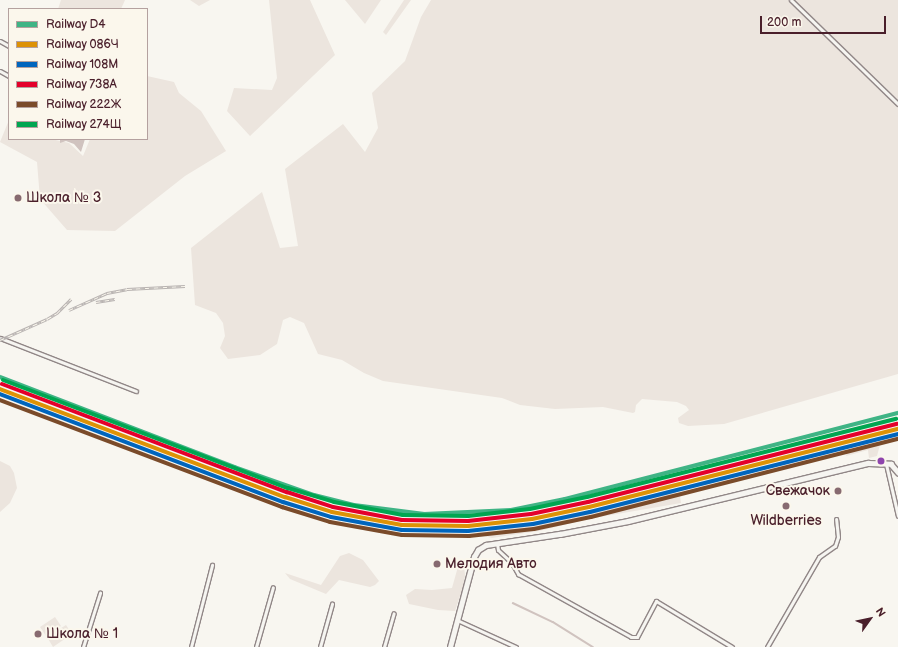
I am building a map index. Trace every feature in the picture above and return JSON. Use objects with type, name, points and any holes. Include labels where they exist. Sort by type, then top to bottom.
[{"type":"main road","points":[[450,647],[476,553],[486,545],[560,534],[635,519],[868,463],[891,464],[898,472]]},
{"type":"street","points":[[792,0],[898,104]]},
{"type":"street","points":[[0,338],[136,392]]},
{"type":"street","points":[[886,464],[898,516]]},
{"type":"street","points":[[767,647],[819,557],[835,546],[838,537],[836,519]]},
{"type":"street","points":[[497,543],[498,550],[512,563],[518,574],[631,637],[637,637],[656,602],[732,647]]},
{"type":"street","points":[[191,647],[212,565]]},
{"type":"street","points":[[256,647],[273,587]]},
{"type":"street","points":[[83,647],[100,592]]},
{"type":"street","points":[[320,647],[332,604]]},
{"type":"street","points":[[384,647],[394,613]]},
{"type":"street","points":[[457,620],[516,647]]},
{"type":"shaded area","points":[[61,0],[125,0],[121,8],[58,8]]},
{"type":"shaded area","points":[[190,0],[210,0],[199,6]]},
{"type":"shaded area","points":[[269,0],[310,0],[335,55],[250,136],[227,111],[234,88],[272,90],[277,78]]},
{"type":"shaded area","points":[[345,0],[381,0],[365,24]]},
{"type":"shaded area","points":[[404,0],[411,0],[386,35],[383,32]]},
{"type":"shaded area","points":[[431,0],[898,0],[898,374],[724,424],[688,426],[679,423],[678,418],[689,410],[686,406],[677,402],[642,399],[636,405],[635,412],[633,413],[603,407],[555,409],[520,405],[502,398],[383,381],[364,373],[342,360],[318,354],[304,323],[290,317],[283,320],[277,344],[260,355],[228,359],[220,348],[225,336],[223,323],[216,313],[195,305],[191,248],[262,192],[280,248],[298,246],[285,169],[343,124],[365,152],[378,128],[372,93],[405,61],[421,17]]},
{"type":"shaded area","points":[[148,76],[174,82],[179,93],[201,111],[226,151],[185,176],[115,231],[67,230],[40,199],[37,162],[0,142],[8,122],[8,140],[56,140],[69,143],[83,156],[90,140],[148,140]]},
{"type":"shaded area","points":[[60,140],[85,140],[81,152],[74,144],[66,141],[60,143]]},
{"type":"shaded area","points":[[881,441],[877,456],[869,458],[868,450],[846,456],[847,451]]},
{"type":"shaded area","points":[[0,461],[10,466],[14,473],[17,488],[10,503],[0,512]]},
{"type":"shaded area","points":[[672,489],[680,496],[681,503],[588,519],[539,531],[492,538],[477,534],[478,529],[559,521]]},
{"type":"shaded area","points":[[349,553],[363,560],[379,581],[375,585],[370,587],[339,580],[326,594],[290,579],[285,573],[321,585],[340,556]]},
{"type":"shaded area","points":[[459,563],[464,566],[465,575],[464,584],[455,611],[438,610],[409,604],[406,595],[415,589],[432,590],[452,588]]},
{"type":"shaded area","points":[[55,617],[61,626],[46,636],[40,627]]},
{"type":"shaded area","points":[[66,625],[72,634],[53,647],[47,637]]},
{"type":"waterway","points":[[513,603],[553,622],[593,647]]},
{"type":"railway","points":[[69,310],[107,293],[127,289],[185,286]]},
{"type":"railway","points":[[0,340],[47,319],[57,313],[71,299]]},
{"type":"railway","points":[[96,302],[115,299]]},
{"type":"rail line","name":"D4","points":[[0,377],[234,467],[314,495],[354,505],[424,514],[511,510],[565,499],[898,413]]},
{"type":"rail line","name":"274Щ","points":[[3,380],[288,488],[334,502],[403,515],[468,516],[530,509],[587,497],[896,419]]},
{"type":"rail line","name":"738А","points":[[2,384],[287,492],[333,507],[402,520],[468,521],[531,514],[588,502],[897,424]]},
{"type":"rail line","name":"086Ч","points":[[0,389],[285,497],[332,512],[402,525],[468,526],[532,519],[589,507],[898,429]]},
{"type":"rail line","name":"108М","points":[[0,394],[283,502],[331,517],[402,530],[468,531],[533,524],[590,512],[898,434]]},
{"type":"rail line","name":"222Ж","points":[[0,400],[282,507],[330,522],[402,535],[469,536],[534,529],[591,517],[898,439]]},
{"type":"place","name":"Школа № 3","points":[[18,198]]},
{"type":"place","name":"Свежачок","points":[[838,491]]},
{"type":"place","name":"Wildberries","points":[[786,506]]},
{"type":"place","name":"Мелодия Авто","points":[[437,564]]},
{"type":"place","name":"Школа № 1","points":[[38,634]]}]
